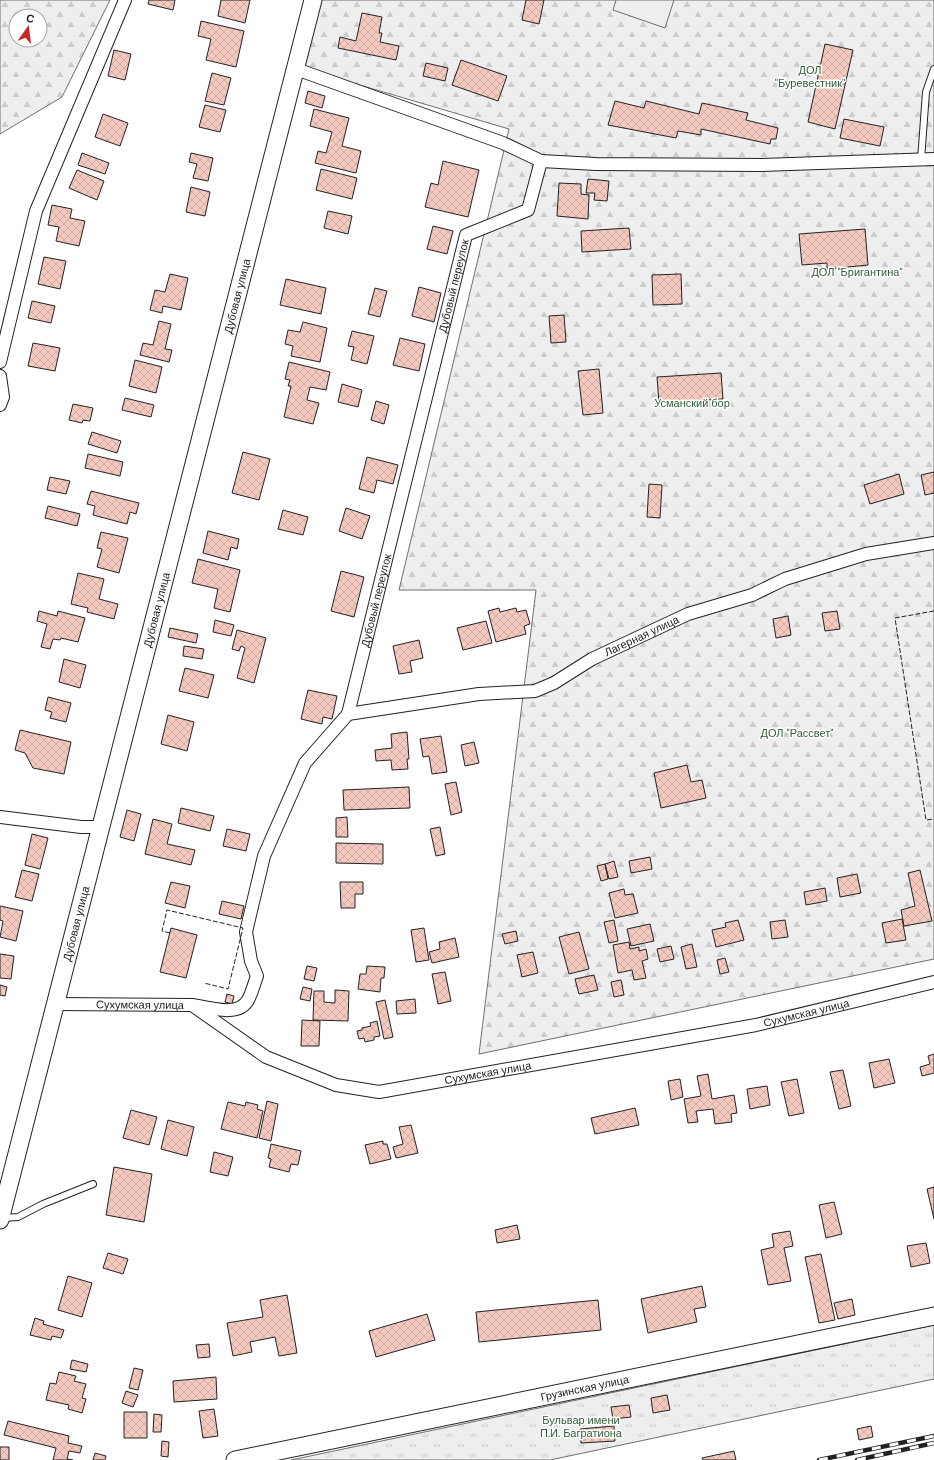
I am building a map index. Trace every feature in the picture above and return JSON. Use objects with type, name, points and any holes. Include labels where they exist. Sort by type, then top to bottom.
[{"type":"street","points":[[0,362],[36,211],[125,0]]},
{"type":"street","name":"Дубовая улица","points":[[0,1219],[313,0]]},
{"type":"street","points":[[296,69],[503,143],[541,161],[596,164],[762,164],[921,160],[934,158]]},
{"type":"street","name":"Дубовый переулок","points":[[192,1005],[228,1010],[239,1008],[248,1001],[257,976],[250,961],[246,932],[264,856],[305,762],[348,714],[466,235],[528,210],[541,161]]},
{"type":"street","points":[[0,376],[3,397],[0,405]]},
{"type":"street","name":"Лагерная улица","points":[[348,714],[478,694],[536,691],[554,683],[592,659],[688,614],[752,595],[785,578],[866,554],[934,543]]},
{"type":"street","points":[[0,817],[81,827],[101,827]]},
{"type":"street","name":"Сухумская улица","points":[[56,1004],[192,1005],[266,1057],[336,1085],[379,1092],[756,1025],[934,982]]},
{"type":"street","name":"Грузинская улица","points":[[235,1460],[934,1316]]},
{"type":"lane","points":[[921,160],[926,92],[934,69]]},
{"type":"lane","points":[[0,1219],[18,1217],[43,1204],[93,1184]]},
{"type":"green space","points":[[0,0],[110,0],[62,97],[0,134]]},
{"type":"green space","name":"Усманский бор","points":[[319,0],[934,0],[934,959],[479,1054],[536,590],[399,590],[509,129],[302,68]]},
{"type":"green space","points":[[616,0],[674,0],[665,28],[613,10]]},
{"type":"green space","name":"Бульвар имени П.И. Багратиона","points":[[934,1325],[934,1379],[550,1460],[291,1460]]},
{"type":"building","points":[[149,0],[175,0],[173,10],[148,4]]},
{"type":"building","points":[[221,0],[250,0],[245,23],[218,16]]},
{"type":"building","points":[[526,0],[544,0],[539,24],[522,20]]},
{"type":"building","points":[[362,13],[382,17],[379,33],[382,33],[380,42],[399,46],[396,60],[338,48],[340,37],[356,41]]},
{"type":"building","points":[[201,21],[244,31],[236,67],[206,60],[211,39],[198,36]]},
{"type":"building","points":[[825,44],[853,50],[835,129],[808,122]]},
{"type":"building","points":[[114,50],[131,54],[125,80],[108,76]]},
{"type":"building","points":[[461,60],[507,76],[498,101],[452,85]]},
{"type":"building","points":[[426,63],[448,68],[445,81],[423,76]]},
{"type":"building","points":[[212,73],[231,78],[224,105],[205,101]]},
{"type":"building","points":[[308,91],[325,96],[322,108],[305,103]]},
{"type":"building","points":[[615,101],[644,108],[646,101],[699,114],[702,103],[748,113],[746,120],[778,128],[776,139],[771,139],[770,144],[701,129],[701,135],[678,131],[676,138],[608,125]]},
{"type":"building","points":[[205,105],[226,110],[220,132],[199,127]]},
{"type":"building","points":[[314,109],[349,118],[342,146],[361,151],[356,173],[315,163],[318,151],[326,153],[332,132],[310,126]]},
{"type":"building","points":[[103,114],[128,123],[120,146],[95,137]]},
{"type":"building","points":[[844,119],[884,127],[880,146],[840,138]]},
{"type":"building","points":[[82,153],[109,163],[105,174],[78,165]]},
{"type":"building","points":[[191,153],[213,158],[208,181],[193,178],[197,164],[189,162]]},
{"type":"building","points":[[443,161],[479,170],[468,217],[425,207],[431,183],[438,185]]},
{"type":"building","points":[[321,169],[357,178],[352,199],[316,190]]},
{"type":"building","points":[[77,170],[104,181],[97,200],[69,188]]},
{"type":"building","points":[[588,179],[609,181],[607,201],[594,200],[595,193],[586,193]]},
{"type":"building","points":[[559,183],[581,184],[581,194],[589,195],[588,219],[557,216]]},
{"type":"building","points":[[191,187],[210,192],[205,216],[186,212]]},
{"type":"building","points":[[52,205],[72,209],[70,218],[85,221],[79,246],[56,241],[59,227],[48,225]]},
{"type":"building","points":[[328,211],[352,216],[348,234],[324,228]]},
{"type":"building","points":[[433,226],[453,231],[447,254],[427,249]]},
{"type":"building","points":[[629,228],[631,249],[582,252],[581,231]]},
{"type":"building","points":[[865,229],[868,265],[827,269],[827,263],[802,265],[799,234]]},
{"type":"building","points":[[44,257],[66,261],[60,289],[38,284]]},
{"type":"building","points":[[170,274],[188,278],[181,310],[163,306],[162,313],[150,310],[155,290],[165,292]]},
{"type":"building","points":[[681,274],[682,304],[653,305],[652,275]]},
{"type":"building","points":[[286,279],[326,288],[321,314],[280,305]]},
{"type":"building","points":[[419,287],[441,293],[434,322],[412,316]]},
{"type":"building","points":[[375,288],[387,291],[380,317],[368,314]]},
{"type":"building","points":[[32,301],[55,306],[51,323],[28,318]]},
{"type":"building","points":[[564,315],[566,342],[551,343],[549,316]]},
{"type":"building","points":[[159,321],[171,324],[165,349],[172,350],[169,362],[140,355],[143,343],[153,345]]},
{"type":"building","points":[[303,322],[327,328],[320,362],[291,356],[293,346],[285,344],[288,330],[300,332]]},
{"type":"building","points":[[352,331],[374,336],[367,364],[351,360],[354,347],[348,346]]},
{"type":"building","points":[[400,338],[425,344],[419,371],[393,365]]},
{"type":"building","points":[[33,343],[60,348],[55,371],[28,366]]},
{"type":"building","points":[[135,360],[162,367],[156,393],[129,386]]},
{"type":"building","points":[[289,362],[330,372],[326,390],[310,387],[307,400],[319,403],[313,424],[284,417],[291,386],[288,386],[290,380],[285,379]]},
{"type":"building","points":[[599,369],[603,413],[583,415],[578,371]]},
{"type":"building","points":[[721,373],[723,399],[659,403],[657,377]]},
{"type":"building","points":[[342,384],[362,390],[358,407],[338,402]]},
{"type":"building","points":[[125,398],[154,405],[151,417],[122,410]]},
{"type":"building","points":[[376,401],[389,405],[384,424],[371,420]]},
{"type":"building","points":[[73,404],[93,408],[90,421],[83,420],[82,423],[69,420]]},
{"type":"building","points":[[92,432],[121,441],[117,453],[88,444]]},
{"type":"building","points":[[243,452],[270,459],[259,500],[232,493]]},
{"type":"building","points":[[88,454],[123,462],[120,476],[85,468]]},
{"type":"building","points":[[367,457],[398,465],[393,484],[377,480],[374,493],[359,489]]},
{"type":"building","points":[[934,472],[934,493],[925,495],[921,475]]},
{"type":"building","points":[[899,474],[904,494],[870,504],[864,485]]},
{"type":"building","points":[[50,477],[70,481],[66,494],[47,490]]},
{"type":"building","points":[[649,484],[662,485],[660,518],[647,517]]},
{"type":"building","points":[[91,491],[139,503],[136,514],[130,512],[127,524],[93,515],[95,506],[87,504]]},
{"type":"building","points":[[48,506],[80,514],[77,526],[45,518]]},
{"type":"building","points":[[346,508],[370,516],[362,539],[339,531]]},
{"type":"building","points":[[283,510],[308,517],[303,535],[278,529]]},
{"type":"building","points":[[208,531],[239,539],[237,549],[231,547],[228,560],[203,553]]},
{"type":"building","points":[[101,532],[128,538],[119,573],[97,567],[102,549],[97,548]]},
{"type":"building","points":[[198,559],[240,570],[230,612],[214,608],[218,589],[192,583]]},
{"type":"building","points":[[341,571],[364,577],[354,617],[331,611]]},
{"type":"building","points":[[78,573],[104,579],[99,599],[118,604],[114,619],[87,612],[88,608],[71,604]]},
{"type":"building","points":[[499,608],[500,612],[516,608],[517,612],[526,610],[530,624],[524,626],[526,634],[496,642],[488,611]]},
{"type":"building","points":[[39,611],[57,616],[58,611],[85,618],[78,642],[61,638],[60,640],[53,639],[50,649],[41,647],[47,624],[37,621]]},
{"type":"building","points":[[837,611],[840,629],[825,631],[822,613]]},
{"type":"building","points":[[788,616],[791,635],[776,638],[773,619]]},
{"type":"building","points":[[215,620],[234,625],[231,636],[213,632]]},
{"type":"building","points":[[486,621],[492,643],[463,650],[457,628]]},
{"type":"building","points":[[170,628],[198,634],[196,643],[168,637]]},
{"type":"building","points":[[237,630],[266,638],[254,683],[237,678],[245,648],[241,646],[239,651],[232,649]]},
{"type":"building","points":[[419,640],[423,658],[410,661],[412,672],[399,674],[393,646]]},
{"type":"building","points":[[184,646],[204,649],[202,659],[183,656]]},
{"type":"building","points":[[64,659],[86,665],[80,688],[59,682]]},
{"type":"building","points":[[185,668],[214,675],[208,698],[179,691]]},
{"type":"building","points":[[308,690],[337,696],[332,719],[323,717],[322,724],[301,719]]},
{"type":"building","points":[[48,697],[71,703],[66,722],[50,718],[52,712],[45,710]]},
{"type":"building","points":[[168,715],[194,722],[187,751],[161,744]]},
{"type":"building","points":[[20,730],[71,742],[64,774],[33,768],[25,753],[15,750]]},
{"type":"building","points":[[407,732],[409,759],[407,759],[408,769],[392,770],[391,760],[376,761],[375,750],[392,748],[391,734]]},
{"type":"building","points":[[441,736],[447,772],[432,774],[429,756],[423,757],[420,739]]},
{"type":"building","points":[[474,742],[479,763],[465,766],[461,745]]},
{"type":"building","points":[[687,765],[691,782],[702,780],[706,798],[661,808],[654,773]]},
{"type":"building","points":[[456,782],[462,812],[451,815],[445,784]]},
{"type":"building","points":[[409,787],[410,808],[344,810],[343,790]]},
{"type":"building","points":[[181,808],[214,816],[210,831],[178,823]]},
{"type":"building","points":[[127,810],[141,814],[134,841],[120,837]]},
{"type":"building","points":[[347,817],[348,837],[336,837],[336,818]]},
{"type":"building","points":[[153,819],[172,824],[167,844],[195,850],[191,865],[145,854]]},
{"type":"building","points":[[440,827],[445,854],[436,856],[430,829]]},
{"type":"building","points":[[227,829],[250,834],[246,851],[223,846]]},
{"type":"building","points":[[32,834],[48,838],[40,869],[25,865]]},
{"type":"building","points":[[336,843],[383,844],[383,864],[336,863]]},
{"type":"building","points":[[650,857],[652,869],[631,873],[629,861]]},
{"type":"building","points":[[614,861],[618,877],[609,879],[605,864]]},
{"type":"building","points":[[605,864],[608,879],[601,881],[597,866]]},
{"type":"building","points":[[22,870],[39,874],[32,901],[15,897]]},
{"type":"building","points":[[920,870],[932,921],[904,926],[901,910],[915,906],[908,873]]},
{"type":"building","points":[[857,874],[861,893],[840,897],[837,878]]},
{"type":"building","points":[[171,882],[190,886],[185,908],[165,903]]},
{"type":"building","points":[[340,882],[363,882],[363,894],[355,894],[355,908],[341,908]]},
{"type":"building","points":[[825,888],[827,901],[806,905],[804,892]]},
{"type":"building","points":[[624,889],[625,895],[633,894],[638,913],[615,918],[609,893]]},
{"type":"building","points":[[222,901],[244,906],[241,919],[219,914]]},
{"type":"building","points":[[0,906],[23,911],[16,941],[0,937],[3,921],[0,920]]},
{"type":"building","points":[[902,919],[906,940],[886,943],[882,923]]},
{"type":"building","points":[[614,920],[618,941],[609,943],[604,922]]},
{"type":"building","points":[[738,920],[744,940],[716,947],[712,930],[726,927],[725,923]]},
{"type":"building","points":[[785,920],[788,937],[772,939],[770,922]]},
{"type":"building","points":[[650,924],[654,941],[631,946],[627,929]]},
{"type":"building","points":[[171,928],[197,935],[186,978],[160,972]]},
{"type":"building","points":[[424,928],[429,960],[416,962],[411,930]]},
{"type":"building","points":[[516,931],[518,941],[505,944],[502,934]]},
{"type":"building","points":[[579,932],[589,969],[569,974],[559,937]]},
{"type":"building","points":[[455,938],[459,957],[432,963],[429,952],[440,949],[439,942]]},
{"type":"building","points":[[629,942],[630,949],[639,947],[639,951],[646,949],[648,959],[642,961],[646,978],[634,980],[632,970],[618,973],[613,945]]},
{"type":"building","points":[[692,944],[697,967],[686,969],[681,947]]},
{"type":"building","points":[[671,946],[674,959],[660,962],[657,949]]},
{"type":"building","points":[[533,952],[538,973],[522,977],[517,955]]},
{"type":"building","points":[[0,954],[14,956],[11,979],[0,978]]},
{"type":"building","points":[[725,958],[729,972],[720,974],[717,960]]},
{"type":"building","points":[[307,966],[317,968],[314,981],[304,979]]},
{"type":"building","points":[[367,966],[385,967],[384,978],[381,978],[380,992],[358,989],[360,974],[366,974]]},
{"type":"building","points":[[445,972],[451,1001],[438,1004],[432,974]]},
{"type":"building","points":[[594,975],[598,990],[579,994],[575,979]]},
{"type":"building","points":[[621,980],[624,995],[614,997],[611,982]]},
{"type":"building","points":[[0,985],[7,987],[5,996],[0,995]]},
{"type":"building","points":[[303,987],[312,989],[310,1001],[300,999]]},
{"type":"building","points":[[335,990],[349,991],[348,1021],[313,1020],[314,991],[324,991],[324,1002],[335,1003]]},
{"type":"building","points":[[227,994],[234,996],[232,1004],[225,1002]]},
{"type":"building","points":[[415,999],[416,1013],[397,1014],[396,1001]]},
{"type":"building","points":[[385,1000],[393,1037],[384,1039],[376,1002]]},
{"type":"building","points":[[302,1020],[320,1021],[319,1046],[301,1046]]},
{"type":"building","points":[[377,1021],[380,1036],[374,1037],[374,1040],[365,1042],[364,1038],[359,1039],[357,1031],[371,1026],[370,1023]]},
{"type":"building","points":[[934,1054],[934,1073],[922,1076],[920,1067],[930,1064],[928,1056]]},
{"type":"building","points":[[889,1059],[895,1083],[874,1088],[869,1063]]},
{"type":"building","points":[[843,1070],[851,1106],[839,1109],[830,1072]]},
{"type":"building","points":[[708,1074],[712,1099],[734,1095],[737,1113],[731,1114],[732,1122],[715,1124],[713,1109],[696,1111],[698,1122],[688,1123],[684,1099],[701,1096],[697,1076]]},
{"type":"building","points":[[680,1079],[683,1097],[671,1100],[668,1081]]},
{"type":"building","points":[[797,1079],[804,1113],[789,1116],[781,1082]]},
{"type":"building","points":[[767,1086],[770,1105],[750,1109],[747,1089]]},
{"type":"building","points":[[267,1101],[278,1104],[271,1141],[259,1138]]},
{"type":"building","points":[[228,1102],[245,1106],[246,1102],[258,1105],[257,1109],[263,1111],[257,1138],[221,1129]]},
{"type":"building","points":[[635,1108],[639,1125],[595,1134],[591,1118]]},
{"type":"building","points":[[131,1110],[157,1117],[149,1145],[123,1138]]},
{"type":"building","points":[[168,1120],[194,1127],[187,1156],[161,1149]]},
{"type":"building","points":[[411,1125],[418,1153],[396,1158],[393,1147],[403,1144],[399,1127]]},
{"type":"building","points":[[383,1141],[383,1144],[387,1144],[391,1159],[370,1164],[365,1145]]},
{"type":"building","points":[[271,1144],[301,1151],[298,1165],[291,1164],[289,1172],[269,1167],[271,1159],[268,1158]]},
{"type":"building","points":[[214,1152],[233,1157],[228,1176],[210,1172]]},
{"type":"building","points":[[114,1167],[152,1174],[144,1222],[106,1215]]},
{"type":"building","points":[[934,1187],[934,1219],[927,1189]]},
{"type":"building","points":[[834,1202],[842,1234],[826,1238],[819,1205]]},
{"type":"building","points":[[517,1225],[520,1239],[497,1243],[495,1230]]},
{"type":"building","points":[[790,1231],[793,1246],[784,1248],[791,1281],[768,1285],[761,1250],[774,1247],[772,1234]]},
{"type":"building","points":[[926,1243],[930,1263],[911,1267],[907,1246]]},
{"type":"building","points":[[108,1253],[128,1259],[123,1274],[103,1268]]},
{"type":"building","points":[[821,1254],[835,1320],[819,1323],[805,1257]]},
{"type":"building","points":[[68,1276],[92,1283],[82,1317],[58,1310]]},
{"type":"building","points":[[702,1286],[706,1307],[694,1309],[697,1322],[648,1333],[641,1299]]},
{"type":"building","points":[[287,1295],[297,1353],[279,1356],[275,1337],[250,1342],[252,1352],[233,1356],[227,1323],[263,1317],[260,1300]]},
{"type":"building","points":[[852,1299],[855,1315],[838,1319],[834,1303]]},
{"type":"building","points":[[598,1300],[601,1330],[479,1342],[476,1312]]},
{"type":"building","points":[[427,1314],[435,1340],[376,1357],[369,1331]]},
{"type":"building","points":[[35,1318],[44,1321],[43,1324],[64,1330],[61,1338],[52,1336],[51,1340],[30,1335]]},
{"type":"building","points":[[209,1344],[210,1357],[198,1358],[196,1345]]},
{"type":"building","points":[[72,1360],[88,1364],[86,1372],[70,1369]]},
{"type":"building","points":[[134,1368],[143,1370],[138,1390],[129,1388]]},
{"type":"building","points":[[59,1372],[76,1376],[74,1381],[86,1384],[82,1398],[86,1399],[82,1413],[68,1409],[69,1405],[46,1400],[50,1383],[56,1384]]},
{"type":"building","points":[[216,1377],[217,1399],[174,1402],[173,1381]]},
{"type":"building","points":[[126,1391],[138,1395],[133,1407],[122,1403]]},
{"type":"building","points":[[667,1395],[670,1410],[653,1413],[651,1398]]},
{"type":"building","points":[[629,1405],[631,1417],[613,1419],[611,1407]]},
{"type":"building","points":[[214,1409],[218,1436],[203,1438],[199,1411]]},
{"type":"building","points":[[124,1412],[147,1412],[147,1438],[124,1438]]},
{"type":"building","points":[[154,1414],[162,1415],[161,1432],[153,1432]]},
{"type":"building","points":[[8,1421],[69,1436],[68,1443],[82,1446],[80,1453],[69,1451],[67,1459],[73,1460],[53,1460],[56,1448],[4,1435]]},
{"type":"building","points":[[614,1426],[615,1441],[581,1443],[580,1429]]},
{"type":"building","points":[[871,1426],[873,1437],[859,1440],[857,1429]]},
{"type":"building","points":[[162,1441],[169,1442],[168,1457],[161,1456]]},
{"type":"building","points":[[0,1447],[9,1447],[9,1460],[0,1460]]},
{"type":"building","points":[[734,1451],[736,1460],[703,1460],[702,1458]]},
{"type":"building","points":[[95,1453],[106,1456],[105,1460],[93,1460]]},
{"type":"railway","points":[[819,1460],[934,1436]]},
{"type":"railway","points":[[857,1460],[934,1443]]},
{"type":"fence","points":[[934,611],[895,618],[926,820],[934,819]]},
{"type":"fence","points":[[170,933],[162,931],[167,910],[243,928],[228,989],[204,983]]},
{"type":"park label","name":"ДОЛ \"Буревестник\"","points":[[810,76]]},
{"type":"park label","name":"ДОЛ \"Бригантина\"","points":[[857,272]]},
{"type":"park label","name":"ДОЛ \"Рассвет\"","points":[[797,733]]}]
